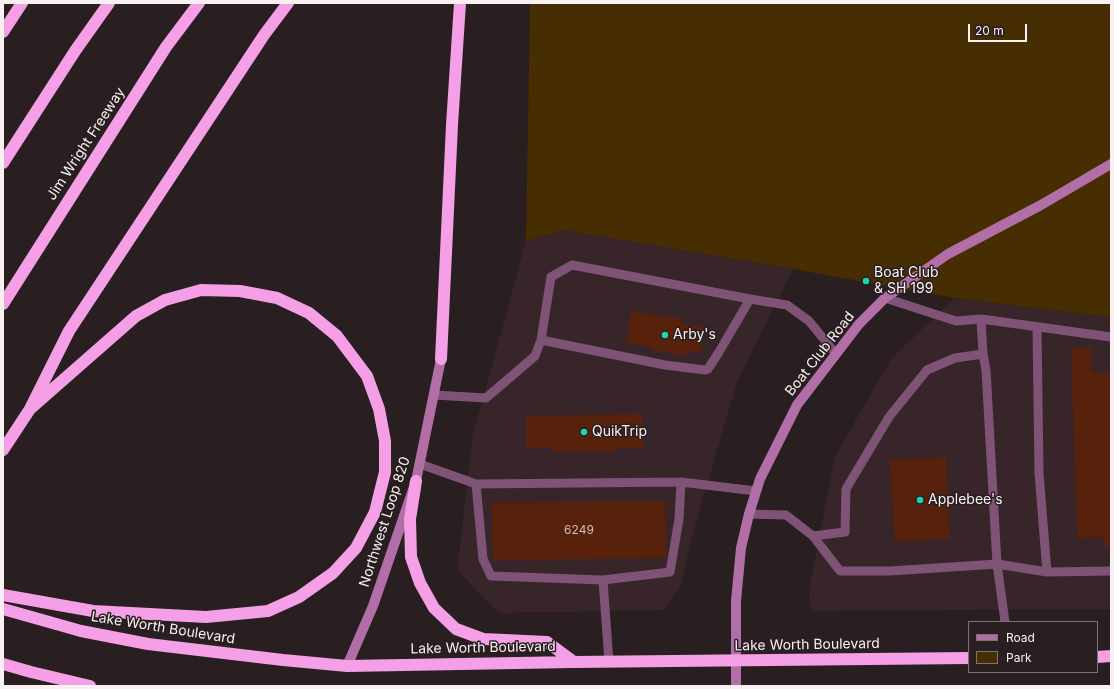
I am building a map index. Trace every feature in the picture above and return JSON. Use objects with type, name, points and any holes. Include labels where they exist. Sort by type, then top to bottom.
[{"type":"highway","points":[[3,32],[22,3]]},
{"type":"highway","points":[[3,163],[75,51],[110,3]]},
{"type":"highway","name":"Jim Wright Freeway","points":[[3,304],[166,47],[199,3]]},
{"type":"highway","points":[[3,450],[30,409],[69,331],[264,35],[288,3]]},
{"type":"highway","points":[[441,359],[452,125],[460,3]]},
{"type":"highway","points":[[3,595],[93,611],[206,617],[268,611],[299,597],[332,573],[356,548],[375,512],[385,472],[385,441],[380,409],[367,376],[337,336],[309,313],[277,298],[247,293],[201,290],[165,300],[136,316],[30,409]]},
{"type":"highway","points":[[416,481],[410,519],[411,557],[420,583],[434,608],[456,629],[483,639],[547,642],[574,662]]},
{"type":"highway","name":"Lake Worth Boulevard","points":[[3,610],[81,631],[148,644],[347,666],[968,658]]},
{"type":"highway","points":[[1098,656],[1111,656]]},
{"type":"highway","points":[[3,664],[90,686]]},
{"type":"main road","name":"Boat Club Road","points":[[736,686],[736,601],[742,548],[749,514],[760,479],[797,405],[859,324],[885,298],[948,254],[1111,164]]},
{"type":"main road","name":"Northwest Loop 820","points":[[347,666],[373,606],[416,481],[441,359]]},
{"type":"lane","points":[[434,395],[486,398],[535,356],[541,340],[552,276],[572,265],[788,305],[809,321],[836,354]]},
{"type":"lane","points":[[885,298],[956,321],[981,319],[1111,337]]},
{"type":"lane","points":[[541,340],[665,365],[705,370],[719,352],[750,299]]},
{"type":"lane","points":[[981,319],[983,354],[986,370],[997,564],[1005,621]]},
{"type":"lane","points":[[1037,327],[1039,473],[1047,572]]},
{"type":"lane","points":[[814,536],[845,532],[846,489],[889,417],[927,370],[955,358],[983,354]]},
{"type":"lane","points":[[420,464],[476,484],[681,482],[756,491]]},
{"type":"lane","points":[[476,484],[483,559],[491,576],[603,580],[670,572],[679,519],[681,482]]},
{"type":"lane","points":[[749,514],[786,515],[814,536],[840,571],[890,571],[997,564],[1047,572],[1111,571]]},
{"type":"lane","points":[[603,580],[609,662]]},
{"type":"shaded area","points":[[564,230],[793,269],[737,382],[690,543],[681,587],[663,610],[499,613],[457,570],[473,435],[526,241]]},
{"type":"shaded area","points":[[954,298],[1111,317],[1111,609],[811,611],[809,591],[835,456],[891,359]]},
{"type":"green space","points":[[530,3],[1111,3],[1111,317],[954,298],[564,230],[526,241]]},
{"type":"building","name":"Arby's","points":[[631,311],[682,319],[681,323],[704,327],[700,353],[688,351],[687,356],[652,350],[653,347],[626,343]]},
{"type":"building","points":[[1091,347],[1092,373],[1111,373],[1111,546],[1104,546],[1104,537],[1077,538],[1071,348]]},
{"type":"building","name":"QuikTrip","points":[[642,414],[643,448],[617,448],[617,451],[554,452],[554,447],[526,448],[526,416]]},
{"type":"building","name":"Applebee's","points":[[946,457],[950,539],[895,542],[890,460]]},
{"type":"building","points":[[665,501],[666,558],[493,560],[492,503]]},
{"type":"place","name":"Boat Club & SH 199","points":[[866,281]]},
{"type":"place","name":"Arby's","points":[[665,335]]},
{"type":"place","name":"QuikTrip","points":[[584,432]]},
{"type":"place","name":"Applebee's","points":[[920,500]]}]
